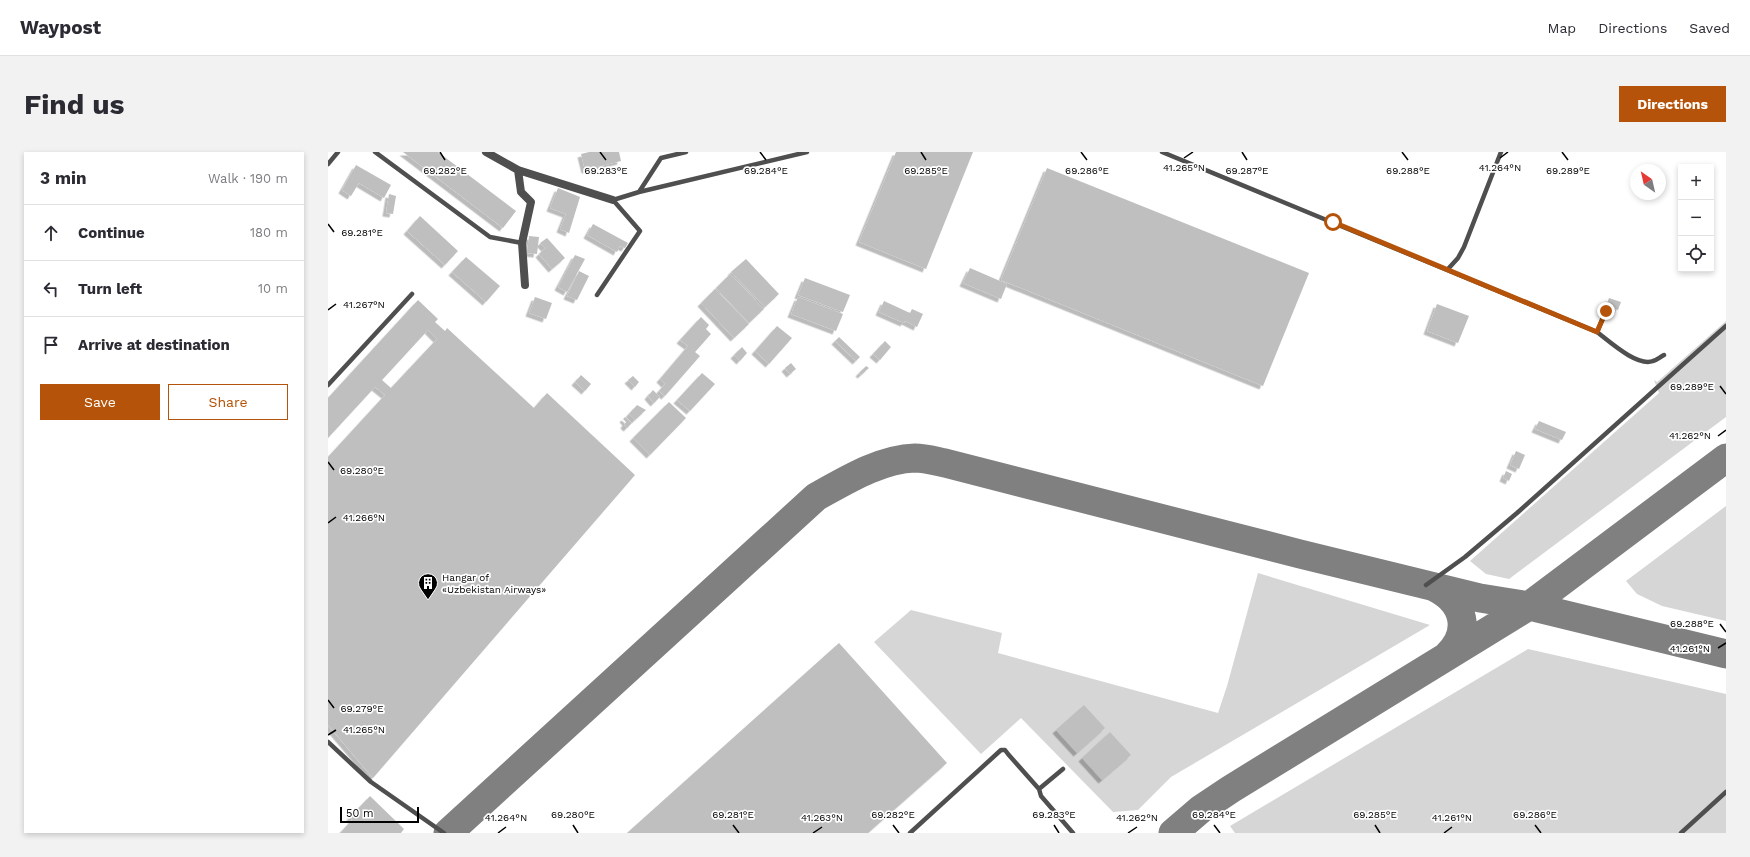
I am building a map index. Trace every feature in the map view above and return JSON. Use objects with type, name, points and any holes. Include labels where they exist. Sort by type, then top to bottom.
[{"type":"street","points":[[486,152],[518,170],[613,200]]},
{"type":"street","points":[[518,170],[521,192],[531,202],[522,243],[525,285]]},
{"type":"lane","points":[[328,164],[338,152]]},
{"type":"lane","points":[[375,152],[490,237],[522,243]]},
{"type":"lane","points":[[639,192],[661,158],[686,152]]},
{"type":"lane","points":[[597,295],[640,231],[613,200],[639,192],[807,152]]},
{"type":"lane","points":[[1162,152],[1448,269],[1597,332],[1624,352],[1641,361],[1653,361],[1664,355]]},
{"type":"lane","points":[[1448,269],[1461,253],[1501,152]]},
{"type":"lane","points":[[328,385],[412,294]]},
{"type":"lane","points":[[1597,332],[1606,311]]},
{"type":"lane","points":[[1426,585],[1465,557],[1517,513],[1726,326]]},
{"type":"lane","points":[[328,742],[372,782],[444,833]]},
{"type":"lane","points":[[910,833],[1001,750],[1004,750],[1008,754],[1039,789],[1041,796],[1073,833]]},
{"type":"lane","points":[[1039,789],[1063,769]]},
{"type":"lane","points":[[1681,833],[1726,792]]},
{"type":"lane","points":[[434,833],[438,829]]},
{"type":"shaded area","points":[[1726,321],[1726,417],[1509,579],[1486,574],[1470,561],[1659,393],[1654,380],[1657,382]]},
{"type":"shaded area","points":[[1726,506],[1726,621],[1662,606],[1637,594],[1626,581]]},
{"type":"shaded area","points":[[1258,573],[1430,625],[1171,777],[1138,810],[1113,812],[1021,718],[981,754],[874,642],[911,610],[1002,633],[998,653],[1218,713],[1227,686]]},
{"type":"shaded area","points":[[1528,649],[1726,694],[1726,833],[1235,833],[1230,826]]},
{"type":"building","points":[[403,152],[438,152],[516,211],[503,228]]},
{"type":"building","points":[[589,152],[619,152],[621,161],[585,170],[581,154]]},
{"type":"building","points":[[896,152],[973,152],[926,269],[859,242]]},
{"type":"building","points":[[356,165],[391,185],[384,198],[359,183],[351,196],[342,190]]},
{"type":"building","points":[[1047,168],[1309,273],[1263,386],[1001,280]]},
{"type":"building","points":[[558,188],[580,197],[569,233],[560,229],[566,214],[550,208]]},
{"type":"building","points":[[389,194],[396,196],[393,214],[386,213]]},
{"type":"building","points":[[420,216],[458,251],[445,265],[407,231]]},
{"type":"building","points":[[593,224],[628,243],[625,248],[620,246],[617,252],[587,235]]},
{"type":"building","points":[[529,236],[539,237],[537,254],[527,253]]},
{"type":"building","points":[[547,238],[565,258],[552,269],[539,254],[545,248],[540,243]]},
{"type":"building","points":[[575,255],[585,259],[567,292],[558,287]]},
{"type":"building","points":[[466,257],[500,286],[486,302],[452,272]]},
{"type":"building","points":[[746,259],[779,294],[765,307],[731,272]]},
{"type":"building","points":[[970,268],[1007,284],[1001,299],[963,283]]},
{"type":"building","points":[[579,271],[589,276],[577,300],[567,296]]},
{"type":"building","points":[[730,274],[764,309],[749,323],[716,288]]},
{"type":"building","points":[[805,278],[850,295],[843,312],[798,295]]},
{"type":"building","points":[[715,289],[749,324],[734,338],[701,303]]},
{"type":"building","points":[[535,297],[552,303],[546,319],[529,313]]},
{"type":"building","points":[[798,297],[843,314],[836,331],[791,314]]},
{"type":"building","points":[[1609,298],[1621,302],[1618,310],[1606,306]]},
{"type":"building","name":"Hangar of «Uzbekistan Airways»","points":[[418,300],[438,319],[435,322],[445,331],[447,328],[534,408],[547,393],[635,475],[373,778],[328,725],[328,457],[385,395],[375,387],[328,438],[328,398]],"holes":[[[428,330],[437,339],[391,388],[382,380]]]},
{"type":"building","points":[[884,301],[910,313],[912,309],[923,314],[917,327],[879,312]]},
{"type":"building","points":[[1437,304],[1469,316],[1458,343],[1427,331]]},
{"type":"building","points":[[701,317],[709,325],[706,329],[711,334],[695,352],[700,356],[665,396],[659,391],[665,384],[660,379],[688,346],[680,340]]},
{"type":"building","points":[[777,326],[792,338],[769,364],[755,351]]},
{"type":"building","points":[[839,337],[860,357],[856,361],[835,341]]},
{"type":"building","points":[[885,341],[891,347],[880,360],[873,354]]},
{"type":"building","points":[[742,347],[747,353],[740,361],[734,355]]},
{"type":"building","points":[[791,363],[796,369],[790,374],[785,368]]},
{"type":"building","points":[[866,366],[869,368],[861,375],[859,373]]},
{"type":"building","points":[[702,373],[715,384],[690,411],[677,400]]},
{"type":"building","points":[[581,375],[591,384],[585,391],[575,382]]},
{"type":"building","points":[[633,376],[639,382],[635,387],[628,380]]},
{"type":"building","points":[[653,390],[660,397],[654,403],[648,396]]},
{"type":"building","points":[[669,402],[686,418],[650,455],[633,438]]},
{"type":"building","points":[[637,405],[646,410],[635,420],[629,414]]},
{"type":"building","points":[[625,417],[632,423],[627,428],[624,425],[626,422],[623,419]]},
{"type":"building","points":[[1539,421],[1566,432],[1562,440],[1535,429]]},
{"type":"building","points":[[1516,451],[1525,455],[1519,469],[1510,465]]},
{"type":"building","points":[[1506,471],[1512,474],[1509,481],[1503,478]]},
{"type":"building","points":[[839,643],[947,763],[868,833],[627,833]]},
{"type":"building","points":[[1084,705],[1105,728],[1077,753],[1056,730]]},
{"type":"building","points":[[1110,732],[1131,755],[1102,780],[1082,758]]},
{"type":"building","points":[[370,796],[404,829],[401,833],[340,833],[352,820],[350,817]]},
{"type":"taxiway","points":[[448,833],[816,497],[863,472],[889,462],[902,459],[919,458],[945,463],[1300,554],[1480,598],[1529,606],[1726,654]]},
{"type":"taxiway","points":[[1173,833],[1201,809],[1231,789],[1529,606],[1726,458]]},
{"type":"taxiway","points":[[1434,587],[1453,601],[1462,618],[1460,637],[1455,647],[1447,656]]},
{"type":"place","name":"Hangar of «Uzbekistan Airways»","points":[[428,600]]},
{"type":"route","points":[[1333,222],[1597,332],[1606,311]]}]
